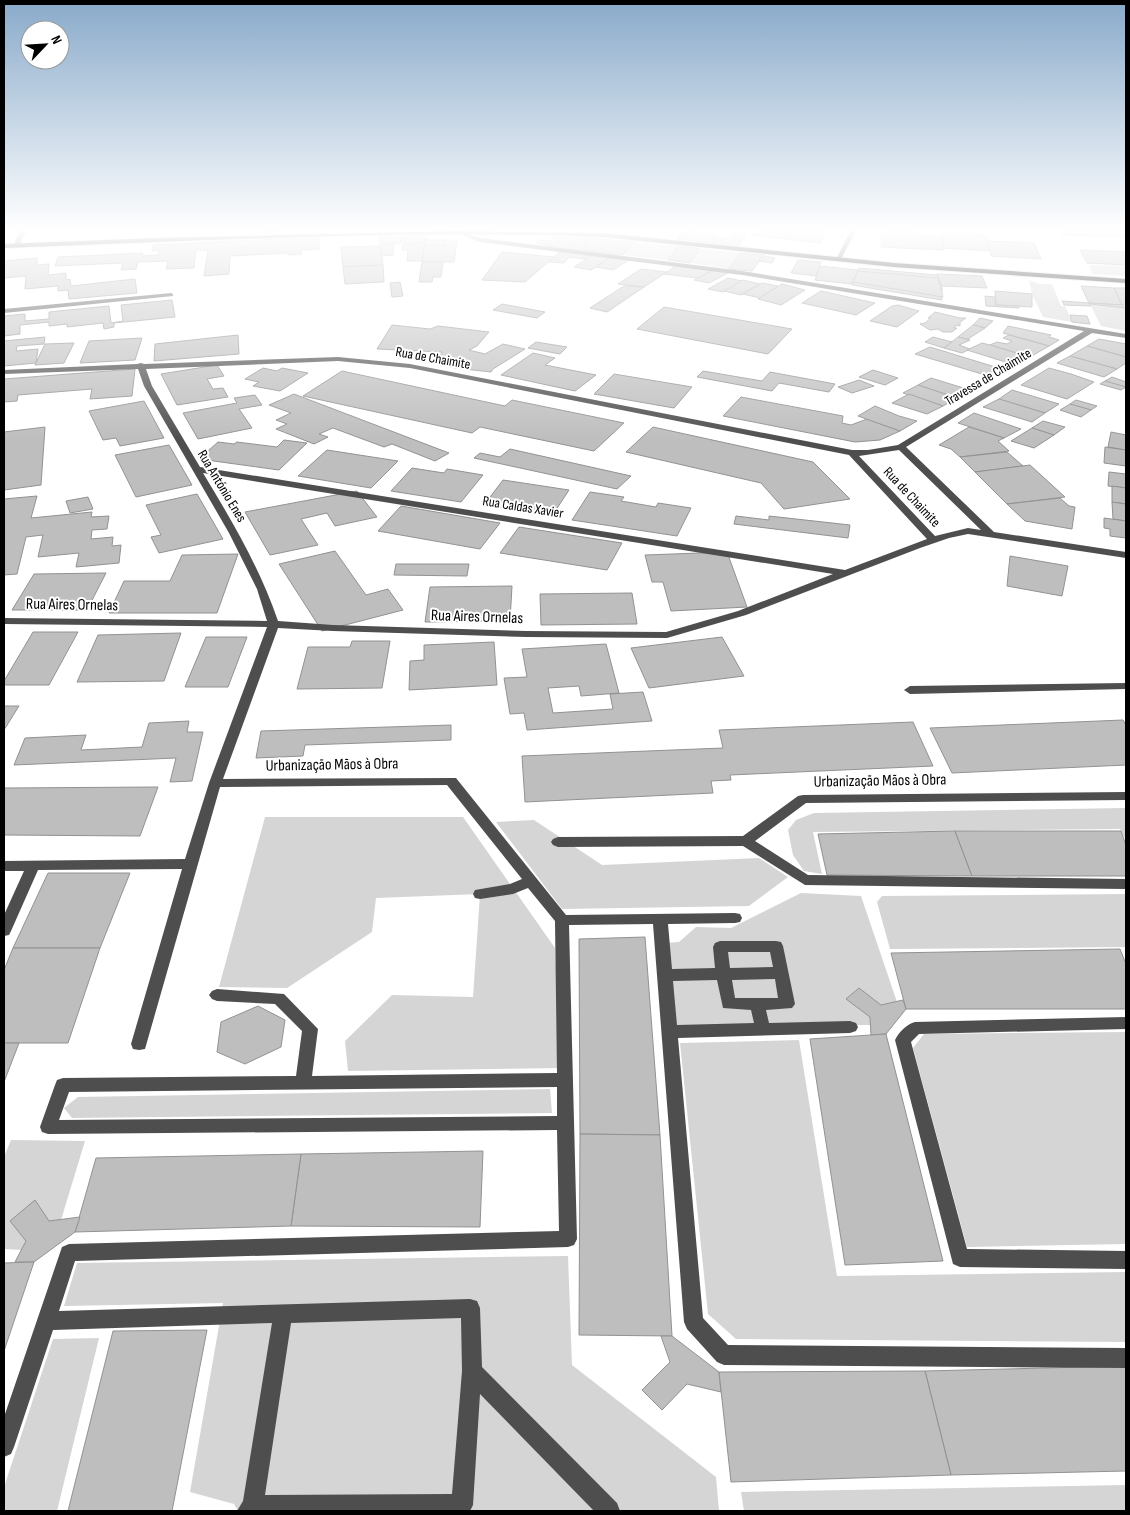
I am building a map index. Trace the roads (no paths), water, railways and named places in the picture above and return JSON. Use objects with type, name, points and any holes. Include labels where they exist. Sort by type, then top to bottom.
[{"type":"street","points":[[4,311],[122,300]]},
{"type":"street","points":[[901,300],[1126,336]]},
{"type":"street","name":"Travessa de Chaimite","points":[[901,447],[1090,331]]},
{"type":"street","name":"Rua de Chaimite","points":[[4,372],[141,365],[338,359],[410,366],[852,453],[868,453],[901,447],[990,533]]},
{"type":"street","name":"Rua António Enes","points":[[141,365],[148,386],[234,533],[262,589],[274,624]]},
{"type":"street","name":"Rua de Chaimite","points":[[852,453],[934,540],[968,531],[1126,555]]},
{"type":"street","name":"Rua Caldas Xavier","points":[[196,469],[846,573]]},
{"type":"street","name":"Rua Aires Ornelas","points":[[4,620],[274,624],[333,628],[526,634],[666,635],[742,613],[934,540]]},
{"type":"street","points":[[140,1044],[214,783],[274,624]]},
{"type":"street","points":[[910,690],[1126,686]]},
{"type":"street","name":"Urbanização Mãos à Obra","points":[[214,783],[451,781],[530,881]]},
{"type":"street","name":"Urbanização Mãos à Obra","points":[[746,840],[803,800],[1126,796]]},
{"type":"street","points":[[558,842],[746,840],[805,880],[1126,884]]},
{"type":"street","points":[[4,866],[190,864]]},
{"type":"street","points":[[4,930],[33,866]]},
{"type":"street","points":[[4,1447],[68,1253],[568,1239],[562,920],[530,881],[513,889],[480,894]]},
{"type":"street","points":[[562,920],[735,918]]},
{"type":"street","points":[[660,919],[694,1322],[724,1355],[1126,1358]]},
{"type":"street","points":[[720,946],[776,946],[786,1004],[728,1004],[724,975],[720,946]]},
{"type":"street","points":[[665,975],[780,973]]},
{"type":"street","points":[[217,995],[279,998],[310,1029],[303,1083]]},
{"type":"street","points":[[757,1004],[763,1030]]},
{"type":"street","points":[[1126,1023],[914,1028],[903,1040],[960,1258],[1126,1260]]},
{"type":"street","points":[[669,1032],[850,1028]]},
{"type":"street","points":[[565,1080],[64,1085],[48,1127],[566,1123]]},
{"type":"street","points":[[46,1321],[470,1308],[472,1371],[462,1505],[251,1508],[283,1314]]},
{"type":"street","points":[[472,1371],[609,1511]]}]
